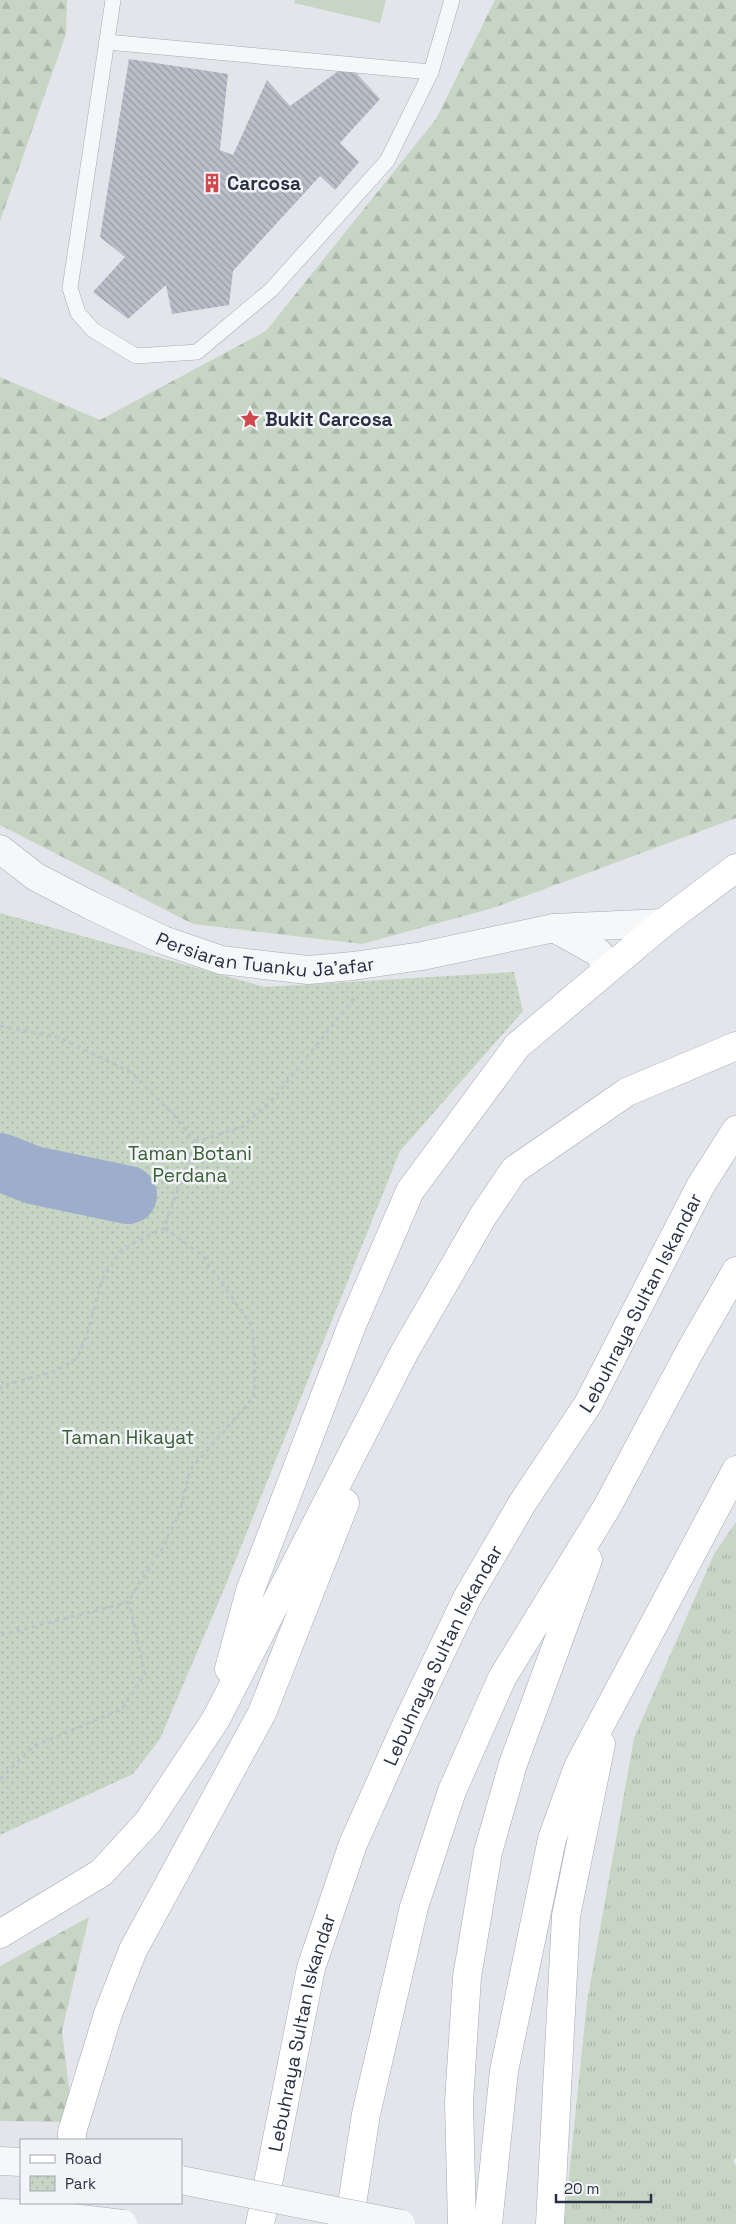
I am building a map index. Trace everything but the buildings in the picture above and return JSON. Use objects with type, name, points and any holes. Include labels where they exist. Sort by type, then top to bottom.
[{"type":"main road","points":[[216,1719],[250,1591],[352,1325],[410,1191],[517,1046],[662,923],[736,868]]},
{"type":"main road","points":[[0,1934],[101,1873],[148,1822],[216,1719],[404,1353],[483,1216],[514,1170],[627,1092],[731,1048]]},
{"type":"main road","name":"Lebuhraya Sultan Iskandar","points":[[260,2224],[311,1968],[353,1844],[408,1721],[467,1598],[522,1502],[588,1404],[701,1185],[736,1130]]},
{"type":"main road","points":[[349,2224],[366,2114],[412,1916],[452,1791],[502,1678],[607,1507],[690,1351],[736,1271]]},
{"type":"main road","points":[[690,1351],[736,1287]]},
{"type":"main road","points":[[72,2139],[72,2132],[108,2014],[133,1950],[262,1713],[404,1353]]},
{"type":"main road","points":[[488,2224],[504,2072],[552,1839],[578,1767],[736,1470]]},
{"type":"main road","points":[[462,2224],[459,2102],[467,1977],[488,1852],[513,1764],[607,1507]]},
{"type":"main road","points":[[550,2224],[566,1916],[608,1708]]},
{"type":"main road","points":[[76,2204],[78,2224]]},
{"type":"street","name":"Persiaran Tuanku Ja'afar","points":[[0,849],[36,877],[163,940],[220,960],[308,970],[422,956],[554,928],[662,923]]},
{"type":"street","points":[[554,928],[599,953],[607,968]]},
{"type":"street","points":[[0,2161],[20,2162]]},
{"type":"street","points":[[182,2180],[401,2224]]},
{"type":"street","points":[[0,2213],[38,2214],[123,2224]]},
{"type":"lane","points":[[113,0],[70,288],[78,313],[93,330],[136,356],[196,352],[271,290],[387,161],[431,72],[452,0]]},
{"type":"lane","points":[[107,42],[431,72]]},
{"type":"path","points":[[194,1142],[242,1127],[275,1097],[381,962]]},
{"type":"path","points":[[0,1026],[58,1037],[132,1074],[173,1114],[194,1142]]},
{"type":"path","points":[[0,1390],[2,1386],[56,1371],[76,1359],[86,1338],[102,1280],[122,1249],[164,1228],[194,1142]]},
{"type":"path","points":[[1,1635],[129,1602],[161,1552],[180,1512],[190,1470],[254,1397],[252,1326],[202,1256],[164,1228]]},
{"type":"path","points":[[0,1780],[34,1746],[122,1709],[145,1674],[129,1602]]},
{"type":"green space","points":[[0,0],[67,0],[66,34],[0,221]]},
{"type":"green space","points":[[295,0],[386,0],[380,23],[294,3]]},
{"type":"green space","points":[[495,0],[736,0],[736,818],[493,908],[362,944],[193,924],[0,825],[0,377],[100,420],[266,331],[436,119]]},
{"type":"green space","name":"Taman Botani Perdana","points":[[0,913],[265,987],[514,972],[523,1011],[400,1151],[222,1594],[160,1739],[133,1774],[0,1835]]},
{"type":"green space","points":[[736,1522],[736,2158],[733,2160],[736,2166],[736,2224],[564,2224],[587,2002],[634,1738],[714,1554]]},
{"type":"green space","points":[[89,1917],[62,2031],[73,2122],[0,2121],[0,1966]]},
{"type":"waterway","points":[[0,1162],[33,1175],[128,1195]]},
{"type":"place","name":"Carcosa","points":[[212,183]]},
{"type":"place","name":"Bukit Carcosa","points":[[250,419]]},
{"type":"park label","name":"Taman Hikayat","points":[[128,1437]]}]
